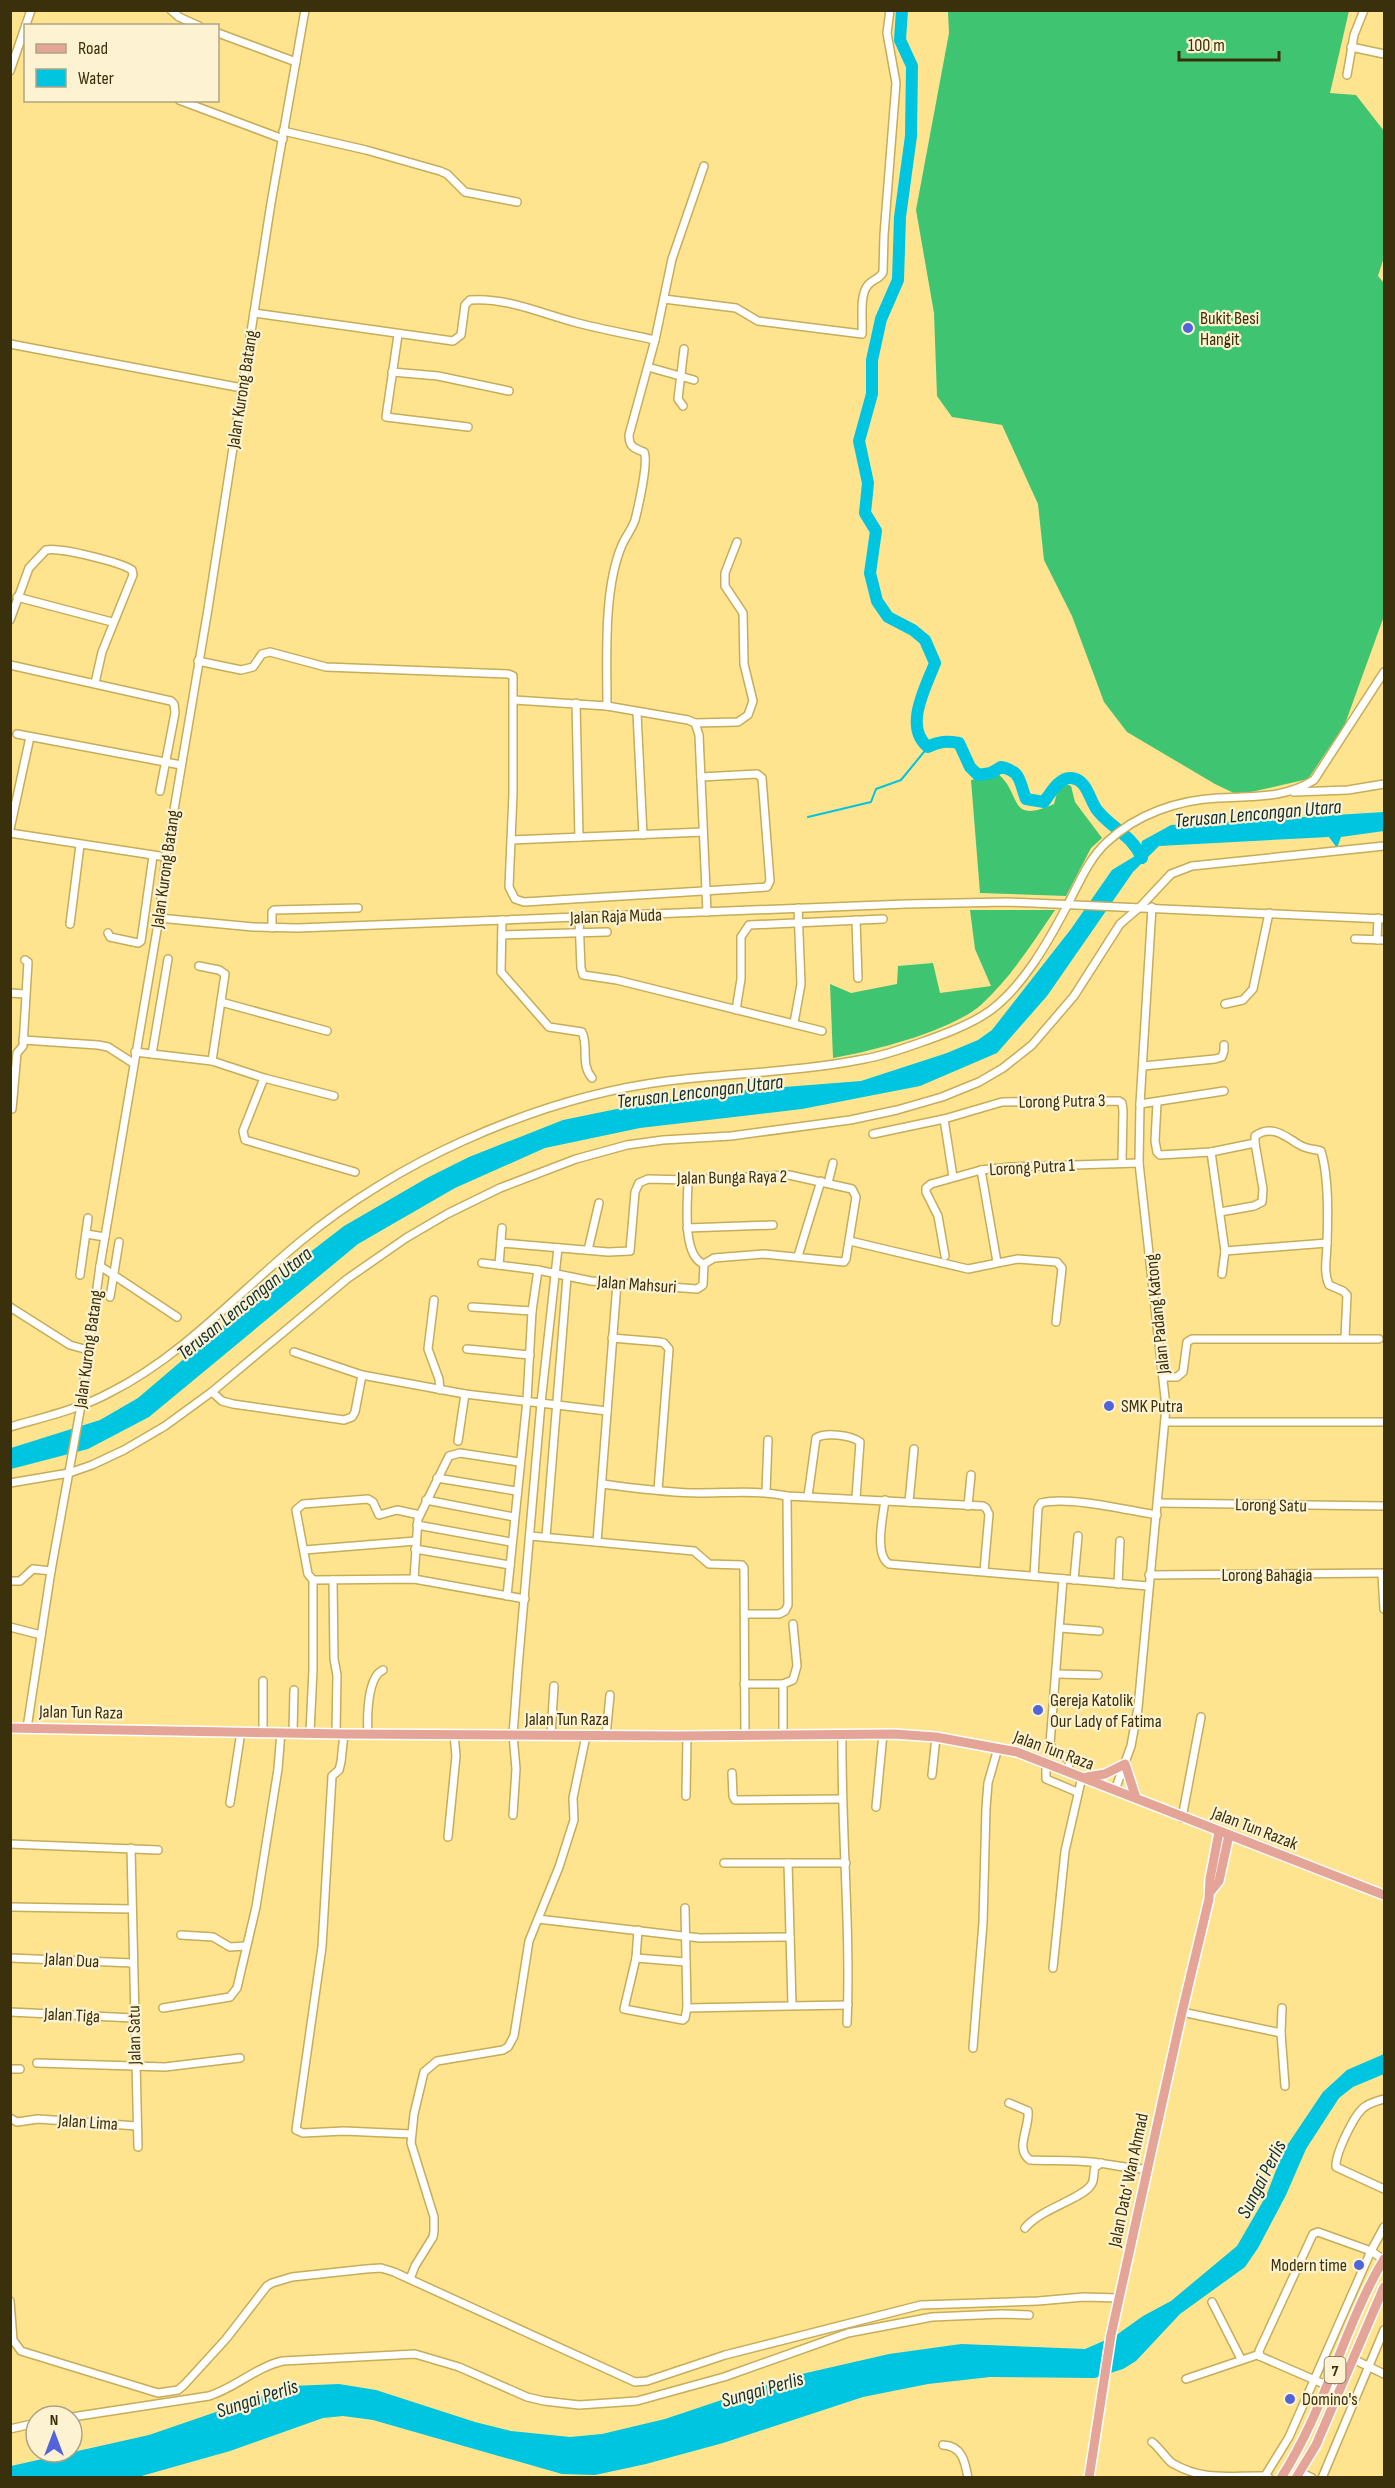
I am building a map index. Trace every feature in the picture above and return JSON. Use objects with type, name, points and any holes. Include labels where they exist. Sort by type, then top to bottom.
[{"type":"main road","name":"Jalan Tun Raza","points":[[10,1728],[586,1736],[883,1734],[936,1737],[998,1748],[1046,1763],[1115,1790]]},
{"type":"main road","points":[[1082,1778],[1105,1774],[1125,1764],[1136,1798]]},
{"type":"main road","name":"Jalan Tun Razak","points":[[1115,1790],[1384,1895]]},
{"type":"main road","points":[[1211,1891],[1210,1879],[1219,1832]]},
{"type":"main road","points":[[1211,1891],[1219,1881],[1229,1835]]},
{"type":"main road","name":"Jalan Dato' Wan Ahmad","points":[[1089,2478],[1111,2336],[1211,1891]]},
{"type":"main road","name":"7","points":[[1281,2478],[1310,2427],[1364,2299],[1384,2260]]},
{"type":"main road","name":"7","points":[[1298,2475],[1316,2445],[1384,2287]]},
{"type":"street","points":[[171,10],[179,17],[195,24]]},
{"type":"street","name":"Jalan Kurong Batang","points":[[27,1728],[51,1570],[73,1455],[100,1266],[159,918],[166,857],[254,313],[305,10]]},
{"type":"street","points":[[664,299],[736,308],[758,321],[862,334],[866,289],[871,282],[881,277],[883,272],[896,82],[886,33],[890,10]]},
{"type":"street","points":[[1347,75],[1351,47],[1364,10]]},
{"type":"street","points":[[219,33],[296,62]]},
{"type":"street","points":[[10,71],[24,38]]},
{"type":"street","points":[[1351,47],[1384,54]]},
{"type":"street","points":[[185,102],[283,135],[366,150],[440,171],[447,174],[465,192],[517,202]]},
{"type":"street","points":[[607,706],[607,649],[612,585],[621,546],[634,522],[646,462],[644,452],[632,447],[629,443],[629,435],[655,340],[672,259],[704,166]]},
{"type":"street","points":[[254,313],[453,341],[461,334],[467,302],[477,299],[513,304],[575,322],[655,340]]},
{"type":"street","points":[[398,335],[386,417],[468,427]]},
{"type":"street","points":[[10,344],[242,388]]},
{"type":"street","points":[[683,406],[678,399],[684,349]]},
{"type":"street","points":[[648,367],[694,380]]},
{"type":"street","points":[[392,372],[438,376],[509,391]]},
{"type":"street","points":[[514,700],[607,706],[695,723],[738,722],[748,716],[753,701],[744,664],[743,613],[725,586],[725,573],[737,542]]},
{"type":"street","points":[[10,620],[29,568],[46,550],[56,549],[128,567],[133,573],[112,622],[95,683]]},
{"type":"street","points":[[17,597],[112,622]]},
{"type":"street","points":[[198,661],[241,670],[248,669],[256,664],[262,654],[270,652],[299,658],[321,667],[508,674],[515,680],[509,887],[511,894],[519,901],[530,903],[765,889],[770,881],[762,778],[757,774],[701,777]]},
{"type":"street","points":[[10,665],[166,699],[174,704],[160,791]]},
{"type":"street","points":[[1292,792],[1314,780],[1384,672]]},
{"type":"street","points":[[576,703],[579,837]]},
{"type":"street","points":[[637,713],[643,835]]},
{"type":"street","points":[[695,723],[699,735],[707,912]]},
{"type":"street","points":[[17,734],[181,765]]},
{"type":"street","points":[[30,736],[10,831],[80,845],[166,857]]},
{"type":"street","points":[[10,1427],[80,1408],[111,1393],[179,1348],[300,1242],[337,1213],[418,1164],[462,1141],[563,1104],[626,1088],[864,1059],[936,1037],[977,1018],[1005,997],[1028,969],[1071,903],[1080,882],[1108,841],[1150,813],[1180,804],[1213,798],[1276,796],[1292,792],[1348,790],[1384,784]]},
{"type":"street","points":[[511,840],[703,832]]},
{"type":"street","points":[[70,924],[80,845]]},
{"type":"street","points":[[10,1483],[69,1473],[92,1466],[165,1426],[212,1392],[347,1279],[406,1238],[447,1214],[500,1188],[576,1159],[627,1146],[663,1140],[731,1136],[870,1117],[942,1097],[979,1082],[1003,1068],[1032,1045],[1074,996],[1120,924],[1141,906],[1171,874],[1182,868],[1384,846]]},
{"type":"street","points":[[108,933],[110,937],[138,943],[141,941],[153,856]]},
{"type":"street","name":"Jalan Raja Muda","points":[[159,918],[272,928],[579,918],[906,903],[1071,903],[1381,919]]},
{"type":"street","name":"Jalan Padang Katong","points":[[1115,1790],[1131,1746],[1138,1708],[1149,1575],[1166,1422],[1164,1377],[1139,1163],[1140,1104],[1152,907]]},
{"type":"street","points":[[272,928],[274,910],[358,908]]},
{"type":"street","points":[[794,1023],[801,993],[798,908]]},
{"type":"street","points":[[1225,1004],[1243,999],[1253,990],[1269,913]]},
{"type":"street","points":[[579,918],[580,968],[583,975],[617,980],[822,1031]]},
{"type":"street","points":[[736,1010],[741,979],[741,937],[743,931],[753,924],[884,919]]},
{"type":"street","points":[[1355,939],[1381,940],[1381,919]]},
{"type":"street","points":[[502,920],[500,968],[503,975],[549,1027],[582,1032],[586,1069],[592,1078]]},
{"type":"street","points":[[856,920],[858,978]]},
{"type":"street","points":[[502,935],[607,932]]},
{"type":"street","points":[[152,1054],[168,959]]},
{"type":"street","points":[[12,1109],[14,1054],[23,1046],[28,962],[25,960]]},
{"type":"street","points":[[199,966],[219,970],[225,974],[212,1061]]},
{"type":"street","points":[[10,993],[25,994]]},
{"type":"street","points":[[221,1002],[327,1031]]},
{"type":"street","points":[[23,1040],[108,1047],[133,1063]]},
{"type":"street","points":[[1143,1066],[1215,1059],[1222,1057],[1224,1045]]},
{"type":"street","points":[[135,1052],[212,1061],[264,1078],[334,1095]]},
{"type":"street","points":[[264,1078],[243,1131],[245,1140],[355,1172]]},
{"type":"street","points":[[1140,1104],[1224,1091]]},
{"type":"street","name":"Lorong Putra 3","points":[[873,1134],[944,1119],[1002,1102],[1119,1101],[1122,1103],[1123,1111],[1122,1162]]},
{"type":"street","points":[[1157,1103],[1155,1141],[1157,1152],[1163,1156],[1210,1152],[1255,1143]]},
{"type":"street","points":[[944,1119],[953,1177]]},
{"type":"street","points":[[1220,1212],[1254,1206],[1262,1202],[1263,1189],[1255,1143],[1255,1136],[1260,1132],[1273,1131],[1285,1134],[1305,1148],[1321,1151],[1325,1177],[1327,1243],[1325,1273],[1328,1281],[1347,1295],[1345,1338]]},
{"type":"street","points":[[1210,1152],[1226,1251],[1222,1274]]},
{"type":"street","points":[[798,1256],[833,1163]]},
{"type":"street","name":"Lorong Putra 1","points":[[945,1256],[938,1216],[926,1191],[927,1186],[981,1170],[1139,1163]]},
{"type":"street","points":[[981,1170],[997,1262]]},
{"type":"street","name":"Jalan Bunga Raya 2","points":[[588,1250],[630,1251],[636,1191],[643,1180],[789,1175],[852,1189],[856,1194],[850,1241]]},
{"type":"street","points":[[688,1180],[687,1228],[694,1254],[703,1267],[710,1259],[764,1254],[844,1262],[850,1241],[956,1268],[980,1268],[997,1262],[1030,1258],[1060,1264],[1062,1268],[1056,1322]]},
{"type":"street","points":[[501,1243],[588,1250],[599,1203]]},
{"type":"street","points":[[80,1275],[88,1218]]},
{"type":"street","points":[[687,1228],[773,1225]]},
{"type":"street","points":[[500,1264],[502,1228]]},
{"type":"street","points":[[86,1234],[105,1237]]},
{"type":"street","points":[[110,1297],[119,1242]]},
{"type":"street","points":[[1226,1251],[1327,1243]]},
{"type":"street","points":[[513,1815],[516,1768],[513,1735],[541,1403],[558,1248]]},
{"type":"street","name":"Jalan Mahsuri","points":[[482,1263],[617,1283],[697,1288],[703,1285],[703,1267]]},
{"type":"street","points":[[100,1266],[177,1317]]},
{"type":"street","points":[[507,1596],[527,1400],[532,1311],[538,1270]]},
{"type":"street","points":[[546,1537],[567,1277]]},
{"type":"street","points":[[597,1542],[617,1283]]},
{"type":"street","points":[[434,1300],[428,1348],[439,1379],[440,1390]]},
{"type":"street","points":[[10,1307],[70,1345],[88,1350]]},
{"type":"street","points":[[472,1307],[532,1311]]},
{"type":"street","points":[[612,1338],[660,1342],[669,1349],[658,1490]]},
{"type":"street","points":[[1164,1377],[1177,1377],[1183,1372],[1187,1342],[1192,1340],[1379,1339]]},
{"type":"street","points":[[466,1349],[530,1355]]},
{"type":"street","points":[[294,1352],[362,1375],[440,1390],[527,1400],[557,1407],[607,1411]]},
{"type":"street","points":[[212,1392],[222,1401],[233,1404],[344,1420],[352,1417],[355,1412],[362,1375]]},
{"type":"street","points":[[458,1441],[465,1394]]},
{"type":"street","points":[[1166,1422],[1384,1422]]},
{"type":"street","points":[[808,1496],[816,1438],[822,1435],[852,1438],[860,1442],[856,1498]]},
{"type":"street","points":[[766,1492],[768,1440]]},
{"type":"street","points":[[909,1502],[914,1449]]},
{"type":"street","points":[[414,1579],[417,1525],[426,1500],[447,1459],[455,1453],[519,1462]]},
{"type":"street","points":[[968,1506],[970,1475]]},
{"type":"street","points":[[437,1478],[516,1491]]},
{"type":"street","points":[[602,1484],[700,1493],[731,1490],[787,1496],[983,1506],[988,1511],[984,1571]]},
{"type":"street","points":[[745,1614],[779,1614],[785,1611],[788,1605],[787,1496]]},
{"type":"street","points":[[310,1732],[313,1580],[308,1574],[296,1513],[298,1507],[303,1504],[368,1499],[373,1502],[379,1515],[397,1510],[420,1515]]},
{"type":"street","points":[[426,1500],[514,1517]]},
{"type":"street","points":[[885,1500],[880,1550],[885,1562],[897,1565],[1148,1586]]},
{"type":"street","points":[[1034,1576],[1038,1508],[1041,1503],[1080,1504],[1157,1515]]},
{"type":"street","name":"Lorong Satu","points":[[1158,1503],[1384,1506]]},
{"type":"street","points":[[417,1525],[512,1542]]},
{"type":"street","points":[[530,1536],[694,1551],[709,1564],[740,1563],[744,1569],[745,1736]]},
{"type":"street","points":[[1074,1580],[1078,1536]]},
{"type":"street","points":[[1118,1584],[1120,1541]]},
{"type":"street","points":[[304,1550],[415,1545],[510,1565]]},
{"type":"street","points":[[10,1581],[20,1581],[33,1569],[51,1570]]},
{"type":"street","points":[[1383,1574],[1384,1609]]},
{"type":"street","name":"Lorong Bahagia","points":[[1149,1575],[1383,1574]]},
{"type":"street","points":[[313,1580],[414,1579],[525,1599]]},
{"type":"street","points":[[1063,1579],[1050,1744],[1053,1751],[1069,1759],[1067,1771]]},
{"type":"street","points":[[333,1580],[334,1659],[337,1675],[341,1762],[339,1770],[332,1776],[322,1947],[296,2130],[303,2133],[344,2131],[411,2134]]},
{"type":"street","points":[[744,1684],[783,1684],[789,1683],[796,1676],[793,1624]]},
{"type":"street","points":[[10,1627],[41,1635]]},
{"type":"street","points":[[1060,1628],[1099,1631]]},
{"type":"street","points":[[368,1733],[371,1688],[374,1677],[383,1670]]},
{"type":"street","points":[[1057,1674],[1098,1675]]},
{"type":"street","points":[[263,1681],[263,1732]]},
{"type":"street","points":[[783,1684],[783,1736]]},
{"type":"street","points":[[550,1735],[554,1686]]},
{"type":"street","points":[[293,1732],[294,1690]]},
{"type":"street","points":[[606,1736],[610,1695]]},
{"type":"street","points":[[1182,1818],[1201,1717]]},
{"type":"street","points":[[230,1803],[241,1732]]},
{"type":"street","points":[[163,2008],[219,2000],[234,1994],[245,1946],[251,1933],[261,1880],[282,1732]]},
{"type":"street","points":[[448,1837],[456,1756],[454,1734]]},
{"type":"street","points":[[876,1807],[883,1734]]},
{"type":"street","points":[[842,1735],[847,2023]]},
{"type":"street","points":[[410,2279],[415,2266],[433,2237],[434,2217],[412,2151],[411,2134],[421,2078],[427,2067],[437,2061],[503,2050],[511,2043],[529,1941],[559,1867],[574,1820],[573,1798],[586,1736]]},
{"type":"street","points":[[686,1796],[687,1736]]},
{"type":"street","points":[[932,1775],[936,1737]]},
{"type":"street","points":[[973,2048],[983,1923],[988,1783],[998,1748]]},
{"type":"street","points":[[1046,1763],[1046,1779],[1077,1792]]},
{"type":"street","points":[[732,1773],[735,1800],[842,1799]]},
{"type":"street","points":[[1053,1968],[1065,1851],[1082,1778]]},
{"type":"street","points":[[10,1844],[158,1850]]},
{"type":"street","name":"Jalan Satu","points":[[131,1848],[133,2018],[138,2147]]},
{"type":"street","points":[[724,1863],[846,1863]]},
{"type":"street","points":[[788,1863],[792,2005]]},
{"type":"street","points":[[10,1907],[132,1909]]},
{"type":"street","points":[[638,1930],[636,1958],[624,2009],[678,2021],[685,2018],[687,2008],[685,1908]]},
{"type":"street","points":[[538,1919],[700,1938],[790,1937]]},
{"type":"street","points":[[181,1935],[213,1937],[230,1947],[245,1946]]},
{"type":"street","name":"Jalan Dua","points":[[10,1958],[133,1963]]},
{"type":"street","points":[[636,1958],[686,1962]]},
{"type":"street","points":[[687,2008],[848,2006]]},
{"type":"street","points":[[1282,2008],[1281,2032],[1285,2086]]},
{"type":"street","name":"Jalan Tiga","points":[[10,2012],[133,2018]]},
{"type":"street","points":[[1182,2012],[1281,2032]]},
{"type":"street","points":[[37,2063],[165,2067],[240,2058]]},
{"type":"street","points":[[10,2069],[20,2069]]},
{"type":"street","points":[[1384,2099],[1362,2109],[1341,2146],[1335,2163],[1336,2167],[1384,2189]]},
{"type":"street","points":[[1009,2103],[1028,2111],[1029,2124],[1022,2149],[1024,2156],[1030,2160],[1101,2163],[1124,2169],[1147,2169]]},
{"type":"street","name":"Jalan Lima","points":[[10,2118],[17,2122],[38,2119],[137,2126]]},
{"type":"street","points":[[1025,2228],[1046,2212],[1086,2190],[1093,2182],[1095,2167],[1101,2163]]},
{"type":"street","points":[[1152,2442],[1172,2463],[1197,2475],[1267,2477],[1289,2437],[1371,2251],[1384,2227]]},
{"type":"street","points":[[1260,2356],[1259,2351],[1313,2234],[1318,2232],[1371,2251],[1384,2260]]},
{"type":"street","points":[[10,2301],[13,2340],[21,2351],[152,2392],[164,2392],[178,2390],[184,2385],[226,2338],[267,2286],[272,2283],[292,2277],[381,2268],[410,2279],[635,2382],[646,2381],[735,2352],[921,2305],[1083,2297],[1119,2298]]},
{"type":"street","points":[[1212,2302],[1241,2359]]},
{"type":"street","points":[[84,2415],[209,2396],[226,2391],[266,2367],[283,2361],[395,2354],[415,2354],[432,2358],[527,2397],[544,2401],[579,2405],[637,2401],[724,2377],[848,2333],[932,2317],[1029,2315]]},
{"type":"street","points":[[1322,2478],[1384,2330]]},
{"type":"street","points":[[1186,2379],[1241,2359],[1260,2356],[1340,2391]]},
{"type":"street","points":[[1353,2359],[1384,2374]]},
{"type":"street","points":[[943,2445],[950,2445],[961,2453],[968,2478]]},
{"type":"street","points":[[1298,2475],[1312,2478]]},
{"type":"green space","points":[[948,11],[1349,11],[1330,93],[1356,95],[1384,131],[1384,257],[1378,276],[1384,283],[1384,616],[1345,724],[1308,779],[1238,795],[1127,732],[1104,702],[1072,616],[1044,560],[1038,504],[1002,425],[952,417],[937,396],[934,313],[916,210],[949,33]]},
{"type":"green space","points":[[998,774],[1017,804],[1029,811],[1054,804],[1060,782],[1071,786],[1075,802],[1102,838],[1091,848],[1066,896],[980,893],[971,780]]},
{"type":"green space","points":[[970,910],[1055,910],[1003,982],[969,1014],[952,1023],[911,1038],[833,1058],[830,984],[851,993],[897,984],[898,966],[933,963],[940,993],[991,986],[975,949]]},
{"type":"water","points":[[1384,812],[1384,831],[1341,837],[1337,848],[1329,837],[1159,846],[1133,872],[1047,996],[997,1053],[920,1086],[802,1109],[640,1128],[545,1148],[455,1188],[358,1244],[149,1417],[88,1449],[11,1469],[11,1448],[100,1420],[138,1398],[300,1260],[344,1226],[427,1178],[469,1157],[563,1120],[646,1103],[719,1092],[861,1081],[947,1053],[978,1040],[992,1030],[1071,929],[1112,870],[1140,853],[1142,841],[1171,825]]},
{"type":"water","name":"Sungai Perlis","points":[[1384,2054],[1384,2074],[1353,2087],[1339,2098],[1306,2149],[1286,2195],[1258,2248],[1245,2267],[1180,2314],[1136,2361],[1123,2369],[1095,2378],[990,2377],[928,2384],[863,2397],[723,2443],[595,2475],[562,2474],[373,2420],[343,2416],[323,2418],[230,2451],[138,2477],[11,2478],[11,2466],[24,2463],[84,2464],[84,2450],[149,2435],[292,2386],[339,2384],[376,2390],[475,2422],[511,2431],[570,2437],[602,2434],[665,2419],[793,2376],[889,2354],[961,2344],[1085,2349],[1115,2336],[1143,2316],[1171,2301],[1237,2246],[1266,2196],[1284,2150],[1323,2092],[1347,2070]]},
{"type":"waterway","points":[[902,10],[900,40],[912,66],[911,136],[900,217],[898,280],[881,319],[872,360],[872,394],[859,441],[868,483],[865,513],[876,531],[870,573],[877,601],[888,617],[913,630],[925,640],[935,663],[922,695],[917,718],[917,729],[921,739],[928,747],[943,742],[959,743],[970,767],[978,775],[991,773],[1001,767],[1013,771],[1019,778],[1026,799],[1044,802],[1063,780],[1076,779],[1084,786],[1097,810],[1127,837],[1142,858]]},
{"type":"waterway","points":[[808,817],[871,802],[876,789],[901,780],[928,747]]},
{"type":"place","name":"Bukit Besi Hangit","points":[[1188,328]]},
{"type":"place","name":"SMK Putra","points":[[1109,1406]]},
{"type":"place","name":"Gereja Katolik Our Lady of Fatima","points":[[1038,1710]]},
{"type":"place","name":"Modern time","points":[[1359,2265]]},
{"type":"place","name":"Domino's","points":[[1290,2399]]},
{"type":"water label","name":"Terusan Lencongan Utara","points":[[1258,813]]},
{"type":"water label","name":"Terusan Lencongan Utara","points":[[700,1091]]},
{"type":"water label","name":"Terusan Lencongan Utara","points":[[244,1303]]}]
